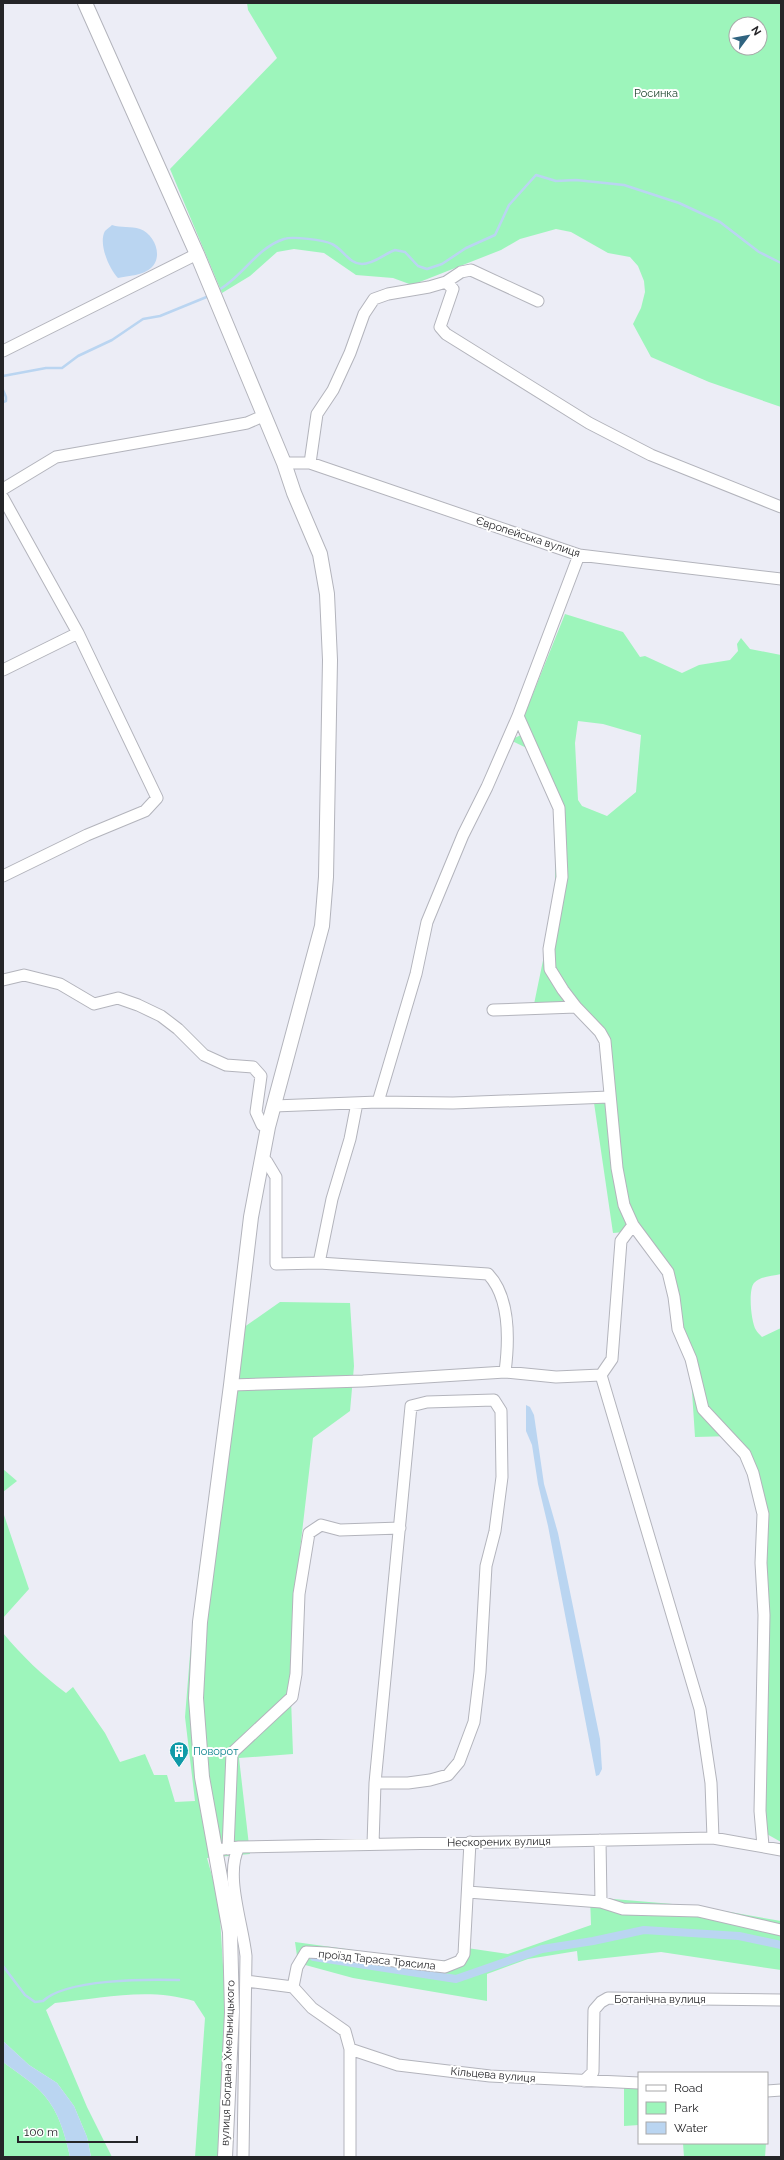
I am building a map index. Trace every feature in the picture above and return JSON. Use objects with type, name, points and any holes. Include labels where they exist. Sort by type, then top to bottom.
[{"type":"main road","name":"вулиця Богдана Хмельницького","points":[[85,3],[197,254],[263,416],[284,463],[294,493],[320,554],[327,594],[330,660],[326,877],[322,926],[268,1127],[250,1217],[231,1385],[200,1622],[196,1698],[202,1777],[222,1849],[230,1932],[232,2012],[225,2157]]},
{"type":"street","points":[[3,350],[197,254]]},
{"type":"street","points":[[310,463],[317,414],[333,390],[350,353],[364,314],[374,299],[446,282],[461,272],[471,270],[538,301]]},
{"type":"street","points":[[446,282],[453,289],[440,327],[446,334],[589,423],[651,455],[781,507]]},
{"type":"street","points":[[3,489],[56,457],[205,431],[247,422],[263,416]]},
{"type":"street","name":"Європейська вулиця","points":[[284,463],[310,463],[579,556],[781,579]]},
{"type":"street","points":[[3,498],[78,632],[157,798],[145,811],[87,835],[3,876]]},
{"type":"street","points":[[378,1102],[416,974],[427,922],[463,835],[487,787],[518,716],[579,556]]},
{"type":"street","points":[[3,670],[78,632]]},
{"type":"street","points":[[518,716],[559,808],[562,877],[549,949],[550,969],[576,1007],[600,1032],[605,1041],[608,1065],[609,1097],[617,1168],[624,1205],[633,1225],[668,1272],[674,1297],[678,1329],[691,1359],[704,1409],[745,1454],[753,1473],[763,1514],[761,1563],[764,1630],[760,1812],[763,1846]]},
{"type":"street","points":[[3,980],[24,975],[60,984],[94,1004],[118,998],[138,1005],[161,1016],[178,1029],[204,1055],[226,1065],[253,1067],[261,1076],[256,1112],[262,1125],[268,1127]]},
{"type":"street","points":[[494,1010],[576,1007]]},
{"type":"street","points":[[274,1106],[378,1102],[453,1103],[609,1097]]},
{"type":"street","points":[[319,1263],[332,1199],[350,1139],[357,1103]]},
{"type":"street","points":[[262,1158],[268,1162],[276,1177],[276,1264],[319,1263],[488,1274],[498,1284],[506,1312],[507,1355],[505,1372]]},
{"type":"street","points":[[601,1375],[612,1359],[621,1241],[633,1225]]},
{"type":"street","points":[[231,1385],[363,1380],[505,1372],[556,1378],[601,1375]]},
{"type":"street","points":[[601,1375],[700,1709],[711,1783],[713,1838]]},
{"type":"street","points":[[373,1844],[375,1783],[412,1406],[427,1402],[494,1400],[501,1411],[502,1477],[495,1531],[486,1566],[480,1672],[474,1722],[459,1762],[448,1775],[430,1780],[408,1783],[375,1783]]},
{"type":"street","points":[[222,1849],[232,1753],[292,1697],[296,1674],[299,1594],[309,1533],[321,1525],[340,1530],[400,1528]]},
{"type":"street","name":"Нескорених вулиця","points":[[222,1849],[239,1847],[713,1838],[781,1850]]},
{"type":"street","points":[[600,1840],[601,1902]]},
{"type":"street","name":"проїзд Тараса Трясила","points":[[293,1987],[297,1967],[306,1952],[445,1967],[460,1961],[464,1954],[470,1842]]},
{"type":"street","points":[[239,1847],[234,1862],[235,1885],[244,1937],[246,1981],[244,2157]]},
{"type":"street","points":[[468,1892],[601,1902],[623,1909],[698,1911],[781,1930]]},
{"type":"street","points":[[246,1981],[293,1987],[312,2008],[344,2032],[350,2049],[350,2157]]},
{"type":"street","name":"Ботанічна вулиця","points":[[584,2082],[593,2072],[594,2010],[601,2002],[608,1998],[781,2000]]},
{"type":"street","name":"Кільцева вулиця","points":[[350,2049],[398,2065],[490,2076],[584,2082],[638,2083]]},
{"type":"street","points":[[768,2091],[781,2090]]},
{"type":"green space","name":"Росинка","points":[[247,3],[781,3],[781,407],[709,382],[651,357],[633,324],[641,308],[645,292],[644,281],[638,266],[630,257],[608,253],[571,232],[556,229],[520,239],[501,250],[412,285],[393,278],[356,275],[324,253],[294,249],[277,252],[250,276],[222,293],[170,169],[277,58],[248,10]]},
{"type":"green space","points":[[565,614],[623,632],[640,657],[645,656],[682,673],[699,665],[730,660],[738,651],[737,644],[741,638],[750,649],[781,655],[781,1274],[760,1279],[754,1283],[751,1292],[751,1299],[754,1326],[756,1331],[762,1337],[781,1328],[781,1842],[756,1828],[761,1610],[757,1494],[733,1436],[695,1437],[691,1376],[675,1332],[666,1272],[637,1231],[613,1233],[593,1096],[605,1094],[605,1052],[603,1032],[598,1024],[591,1018],[582,1014],[562,1010],[533,1009],[554,907],[558,799],[535,752],[510,740],[530,731],[524,716]],"holes":[[[578,721],[603,724],[641,735],[636,792],[607,816],[582,806],[578,800],[575,743]]]},
{"type":"green space","points":[[280,1302],[350,1303],[354,1366],[350,1411],[313,1438],[295,1593],[290,1671],[293,1754],[239,1758],[250,1854],[207,1858],[219,1901],[226,2015],[218,2157],[195,2157],[205,2018],[194,2001],[177,1997],[143,1994],[108,1996],[55,2003],[46,2010],[87,2107],[112,2157],[91,2157],[87,2137],[74,2106],[57,2083],[29,2065],[3,2041],[3,1633],[17,1650],[66,1693],[73,1687],[105,1733],[120,1762],[145,1754],[154,1775],[167,1775],[175,1802],[195,1801],[185,1717],[190,1655],[199,1570],[217,1462],[233,1335]]},
{"type":"green space","points":[[3,1469],[17,1481],[3,1492]]},
{"type":"green space","points":[[4,1515],[29,1589],[3,1618],[3,1516]]},
{"type":"green space","points":[[590,1897],[696,1906],[781,1921],[781,1970],[661,1952],[578,1961],[577,1951],[528,1959],[487,1974],[487,2001],[353,1978],[298,1963],[295,1942],[433,1961],[457,1960],[467,1948],[508,1954],[591,1925]]},
{"type":"green space","points":[[3,2062],[35,2086],[44,2095],[54,2109],[61,2124],[70,2157],[3,2157]]},
{"type":"green space","points":[[624,2086],[638,2087],[638,2125],[624,2126]]},
{"type":"green space","points":[[683,2144],[766,2144],[765,2157],[684,2157]]},
{"type":"water","points":[[112,225],[140,229],[153,240],[156,246],[157,258],[151,268],[140,274],[118,278],[108,262],[103,242],[105,231]]},
{"type":"water","points":[[526,1405],[530,1407],[534,1415],[544,1484],[558,1533],[600,1739],[602,1769],[599,1775],[596,1776],[548,1526],[538,1484],[532,1445],[526,1431]]},
{"type":"water","points":[[3,2041],[29,2065],[57,2083],[74,2106],[87,2137],[91,2157],[70,2157],[61,2124],[54,2109],[44,2095],[35,2086],[3,2062]]},
{"type":"waterway","points":[[217,291],[234,279],[265,249],[274,243],[288,238],[308,239],[332,244],[353,262],[362,264],[375,261],[395,250],[405,252],[418,266],[427,269],[442,264],[466,248],[495,235],[509,205],[536,175],[556,181],[576,180],[624,185],[679,203],[720,222],[759,252],[781,263]]},
{"type":"waterway","points":[[3,376],[46,368],[62,368],[78,356],[112,340],[143,319],[160,316],[209,296]]},
{"type":"waterway","points":[[3,390],[6,397],[6,401],[3,402]]},
{"type":"waterway","points":[[314,1957],[456,1979],[542,1949],[593,1941],[644,1930],[739,1936],[781,1945]]},
{"type":"waterway","points":[[3,1966],[25,1995],[35,2002],[43,2001],[54,1994],[69,1988],[88,1984],[128,1980],[179,1980]]},
{"type":"place","name":"Поворот","points":[[179,1768]]}]
